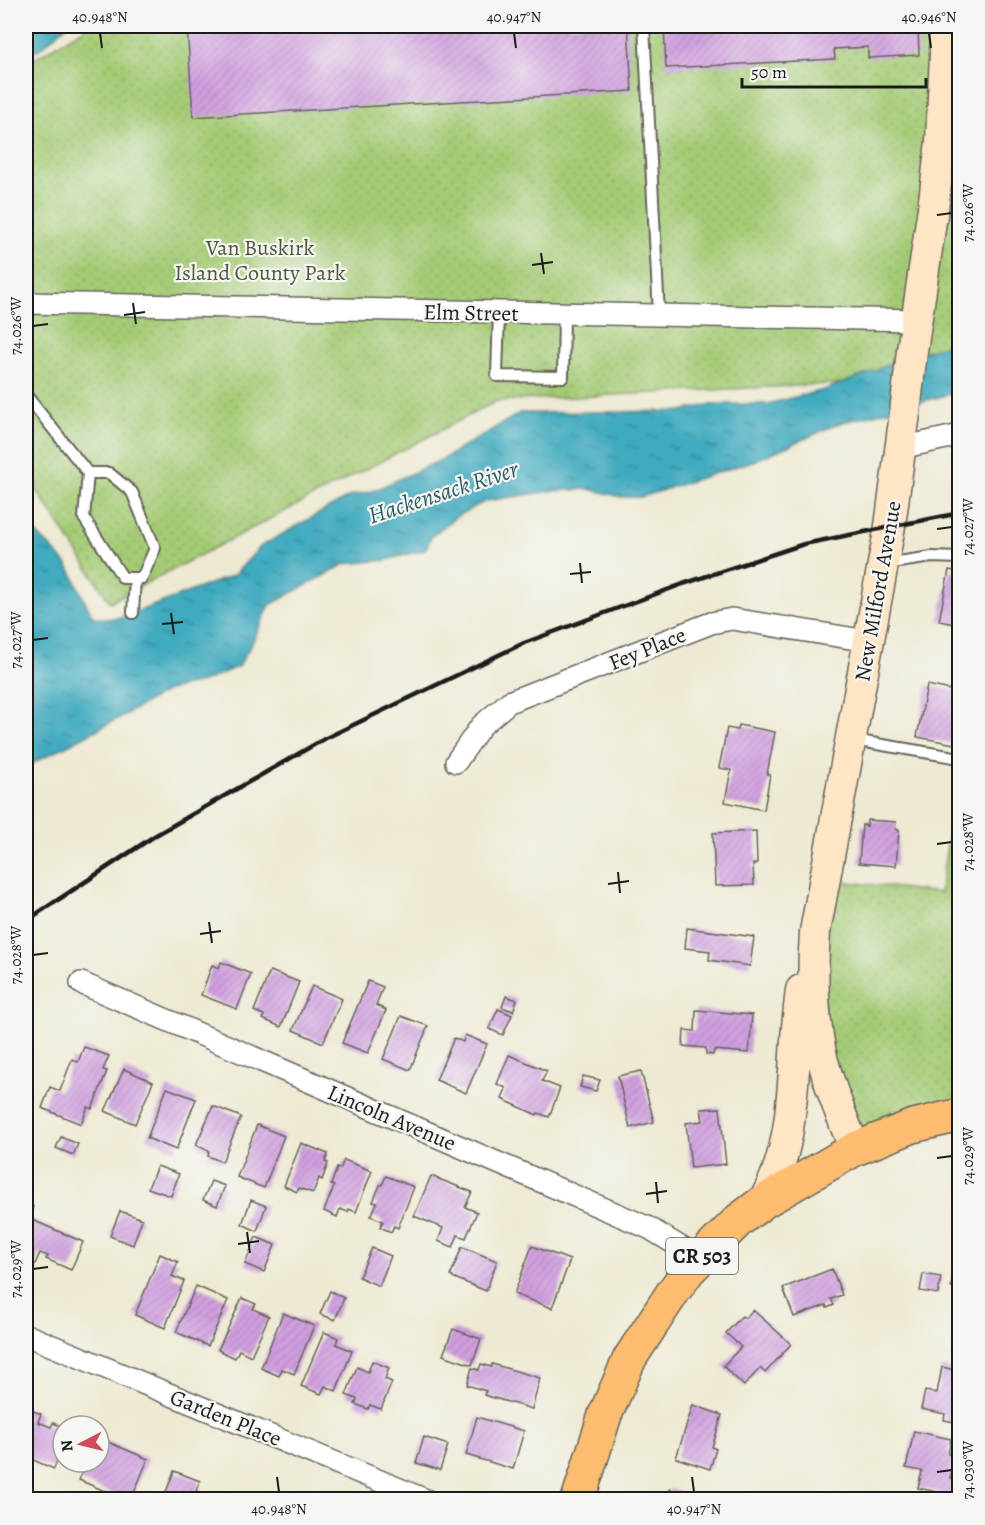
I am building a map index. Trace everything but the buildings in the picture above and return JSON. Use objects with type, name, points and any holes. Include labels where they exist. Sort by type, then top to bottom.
[{"type":"main road","name":"New Milford Avenue","points":[[855,1149],[823,1060],[813,979],[815,932],[890,526],[941,141],[944,26]]},
{"type":"main road","points":[[763,1202],[777,1175],[786,1143],[805,958],[815,932]]},
{"type":"main road","name":"CR 503","points":[[578,1500],[605,1415],[630,1358],[673,1292],[700,1258],[739,1220],[763,1202],[855,1149],[913,1126],[960,1115]]},
{"type":"street","name":"Elm Street","points":[[26,303],[917,321]]},
{"type":"street","points":[[900,448],[960,435]]},
{"type":"street","name":"Fey Place","points":[[456,762],[481,726],[509,702],[711,623],[732,619],[868,641]]},
{"type":"street","name":"Lincoln Avenue","points":[[81,983],[649,1228],[700,1258]]},
{"type":"street","name":"Garden Place","points":[[26,1335],[426,1500]]},
{"type":"lane","points":[[644,26],[659,315]]},
{"type":"lane","points":[[499,312],[497,376],[552,377],[562,377],[564,313]]},
{"type":"lane","points":[[26,395],[88,473],[84,518],[123,578],[142,578],[155,548],[132,492],[109,473],[88,473]]},
{"type":"lane","points":[[882,565],[932,557],[960,558]]},
{"type":"lane","points":[[133,613],[135,578]]},
{"type":"lane","points":[[850,740],[960,758]]},
{"type":"green space","name":"Van Buskirk Island County Park","points":[[88,26],[959,26],[959,351],[850,383],[497,401],[110,602],[26,474],[26,64]]},
{"type":"green space","points":[[957,778],[959,778],[959,1115],[855,1149],[823,1060],[825,879],[940,893]]},
{"type":"water","points":[[26,26],[66,26],[41,48],[26,56]]},
{"type":"water","name":"Hackensack River","points":[[959,342],[959,392],[840,423],[756,460],[642,497],[621,497],[589,489],[552,491],[486,501],[457,516],[432,536],[425,550],[386,560],[345,564],[270,605],[239,666],[203,682],[167,691],[26,767],[26,595],[29,588],[26,582],[26,524],[67,565],[94,617],[106,619],[123,617],[234,575],[261,546],[350,496],[373,491],[443,459],[520,413],[681,411],[714,404],[767,404],[824,390],[875,371],[903,357]]},
{"type":"railway","points":[[26,921],[156,835],[326,738],[524,643],[683,584],[804,544],[960,513]]}]
